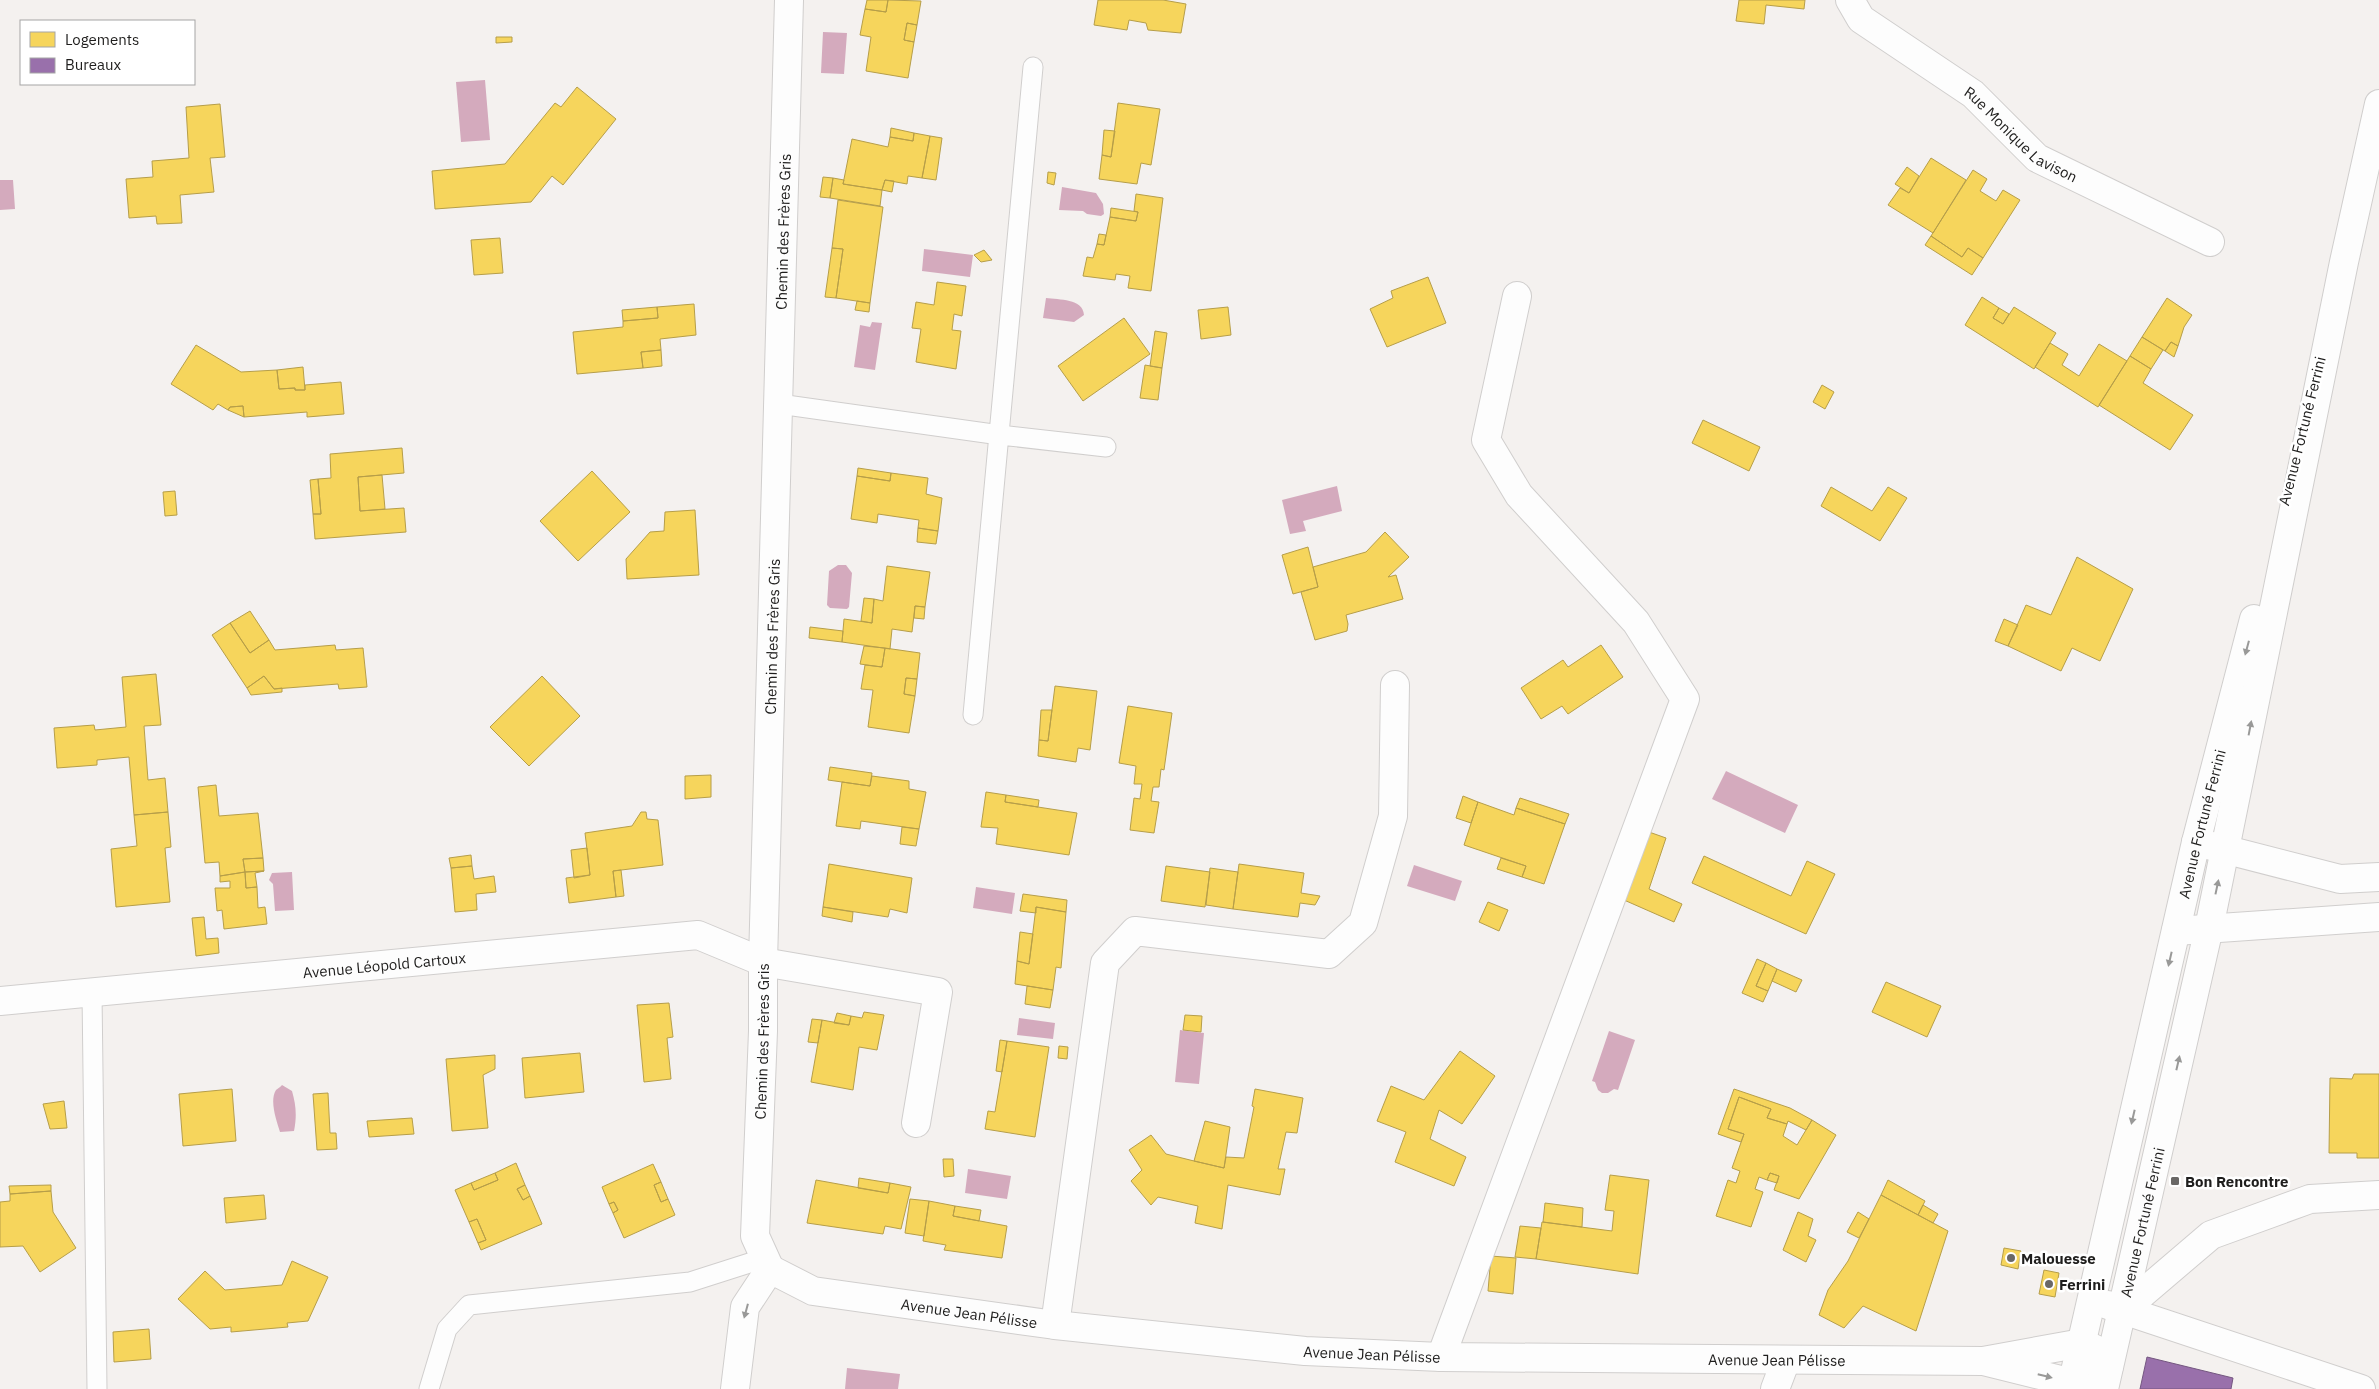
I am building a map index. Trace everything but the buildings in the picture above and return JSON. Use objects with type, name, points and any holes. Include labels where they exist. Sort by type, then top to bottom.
[{"type":"street","name":"Chemin des Frères Gris","points":[[767,1264],[755,1236],[763,1031],[763,962],[789,0]]},
{"type":"street","name":"Rue Monique Lavison","points":[[1850,0],[1861,19],[1973,94],[2037,158],[2210,242]]},
{"type":"street","name":"Avenue Fortuné Ferrini","points":[[2107,1378],[2209,928],[2344,262],[2379,104]]},
{"type":"street","name":"Avenue Fortuné Ferrini","points":[[2072,1386],[2196,842],[2294,466],[2344,262]]},
{"type":"street","points":[[1441,1357],[1685,699],[1636,622],[1519,495],[1486,440],[1517,296]]},
{"type":"street","points":[[1055,1325],[1105,963],[1135,930],[1329,954],[1363,923],[1393,816],[1395,685]]},
{"type":"street","points":[[2196,842],[2340,879],[2379,878]]},
{"type":"street","points":[[2176,931],[2379,917]]},
{"type":"street","name":"Avenue Léopold Cartoux","points":[[0,1001],[698,935],[763,962],[938,992],[916,1123]]},
{"type":"street","points":[[2122,1310],[2211,1235],[2310,1199],[2379,1196]]},
{"type":"street","points":[[735,1389],[745,1307],[767,1264]]},
{"type":"street","name":"Avenue Jean Pélisse","points":[[767,1264],[813,1291],[1055,1325],[1305,1350],[1441,1357],[1983,1361],[2082,1344]]},
{"type":"street","points":[[2091,1300],[2361,1389]]},
{"type":"street","points":[[2072,1386],[2090,1379],[2107,1378],[2097,1350],[2082,1344]]},
{"type":"street","points":[[1775,1389],[1786,1360]]},
{"type":"street","name":"Avenue Jean Pélisse","points":[[1983,1361],[2072,1386]]},
{"type":"lane","points":[[973,715],[1032,67]]},
{"type":"lane","points":[[779,404],[1000,435],[1106,447]]},
{"type":"lane","points":[[92,993],[97,1389]]},
{"type":"lane","points":[[429,1389],[448,1329],[469,1305],[690,1282],[767,1264]]},
{"type":"shaded area","points":[[823,32],[847,33],[844,74],[821,73]]},
{"type":"shaded area","points":[[485,80],[490,140],[461,142],[456,82]]},
{"type":"shaded area","points":[[0,180],[13,180],[15,209],[0,210]]},
{"type":"shaded area","points":[[1062,187],[1096,193],[1103,204],[1104,214],[1101,216],[1087,214],[1083,211],[1059,210]]},
{"type":"shaded area","points":[[924,249],[973,255],[970,277],[922,271]]},
{"type":"shaded area","points":[[1046,298],[1075,303],[1083,309],[1084,315],[1074,322],[1043,318]]},
{"type":"shaded area","points":[[872,322],[882,323],[875,370],[854,367],[860,325],[870,327]]},
{"type":"shaded area","points":[[1337,486],[1342,511],[1303,521],[1306,531],[1290,534],[1282,500]]},
{"type":"shaded area","points":[[838,565],[846,565],[852,573],[849,607],[847,609],[830,608],[827,605],[829,571]]},
{"type":"shaded area","points":[[1726,771],[1798,805],[1785,833],[1712,799]]},
{"type":"shaded area","points":[[1414,865],[1462,881],[1455,901],[1407,886]]},
{"type":"shaded area","points":[[292,872],[294,910],[275,911],[273,884],[269,880],[272,873]]},
{"type":"shaded area","points":[[976,887],[1015,893],[1012,914],[973,908]]},
{"type":"shaded area","points":[[1019,1018],[1055,1023],[1053,1039],[1017,1035]]},
{"type":"shaded area","points":[[1180,1030],[1204,1033],[1199,1084],[1175,1082]]},
{"type":"shaded area","points":[[1609,1031],[1635,1040],[1618,1090],[1614,1089],[1608,1093],[1602,1093],[1598,1090],[1595,1082],[1592,1081]]},
{"type":"shaded area","points":[[282,1085],[292,1091],[296,1115],[294,1131],[280,1132],[276,1117],[273,1100],[276,1090]]},
{"type":"shaded area","points":[[968,1169],[1011,1176],[1007,1199],[965,1193]]},
{"type":"shaded area","points":[[847,1368],[900,1374],[898,1389],[845,1389]]},
{"type":"place","name":"Bon Rencontre","points":[[2175,1181]]},
{"type":"place","name":"Malouesse","points":[[2011,1258]]},
{"type":"place","name":"Ferrini","points":[[2049,1284]]}]
